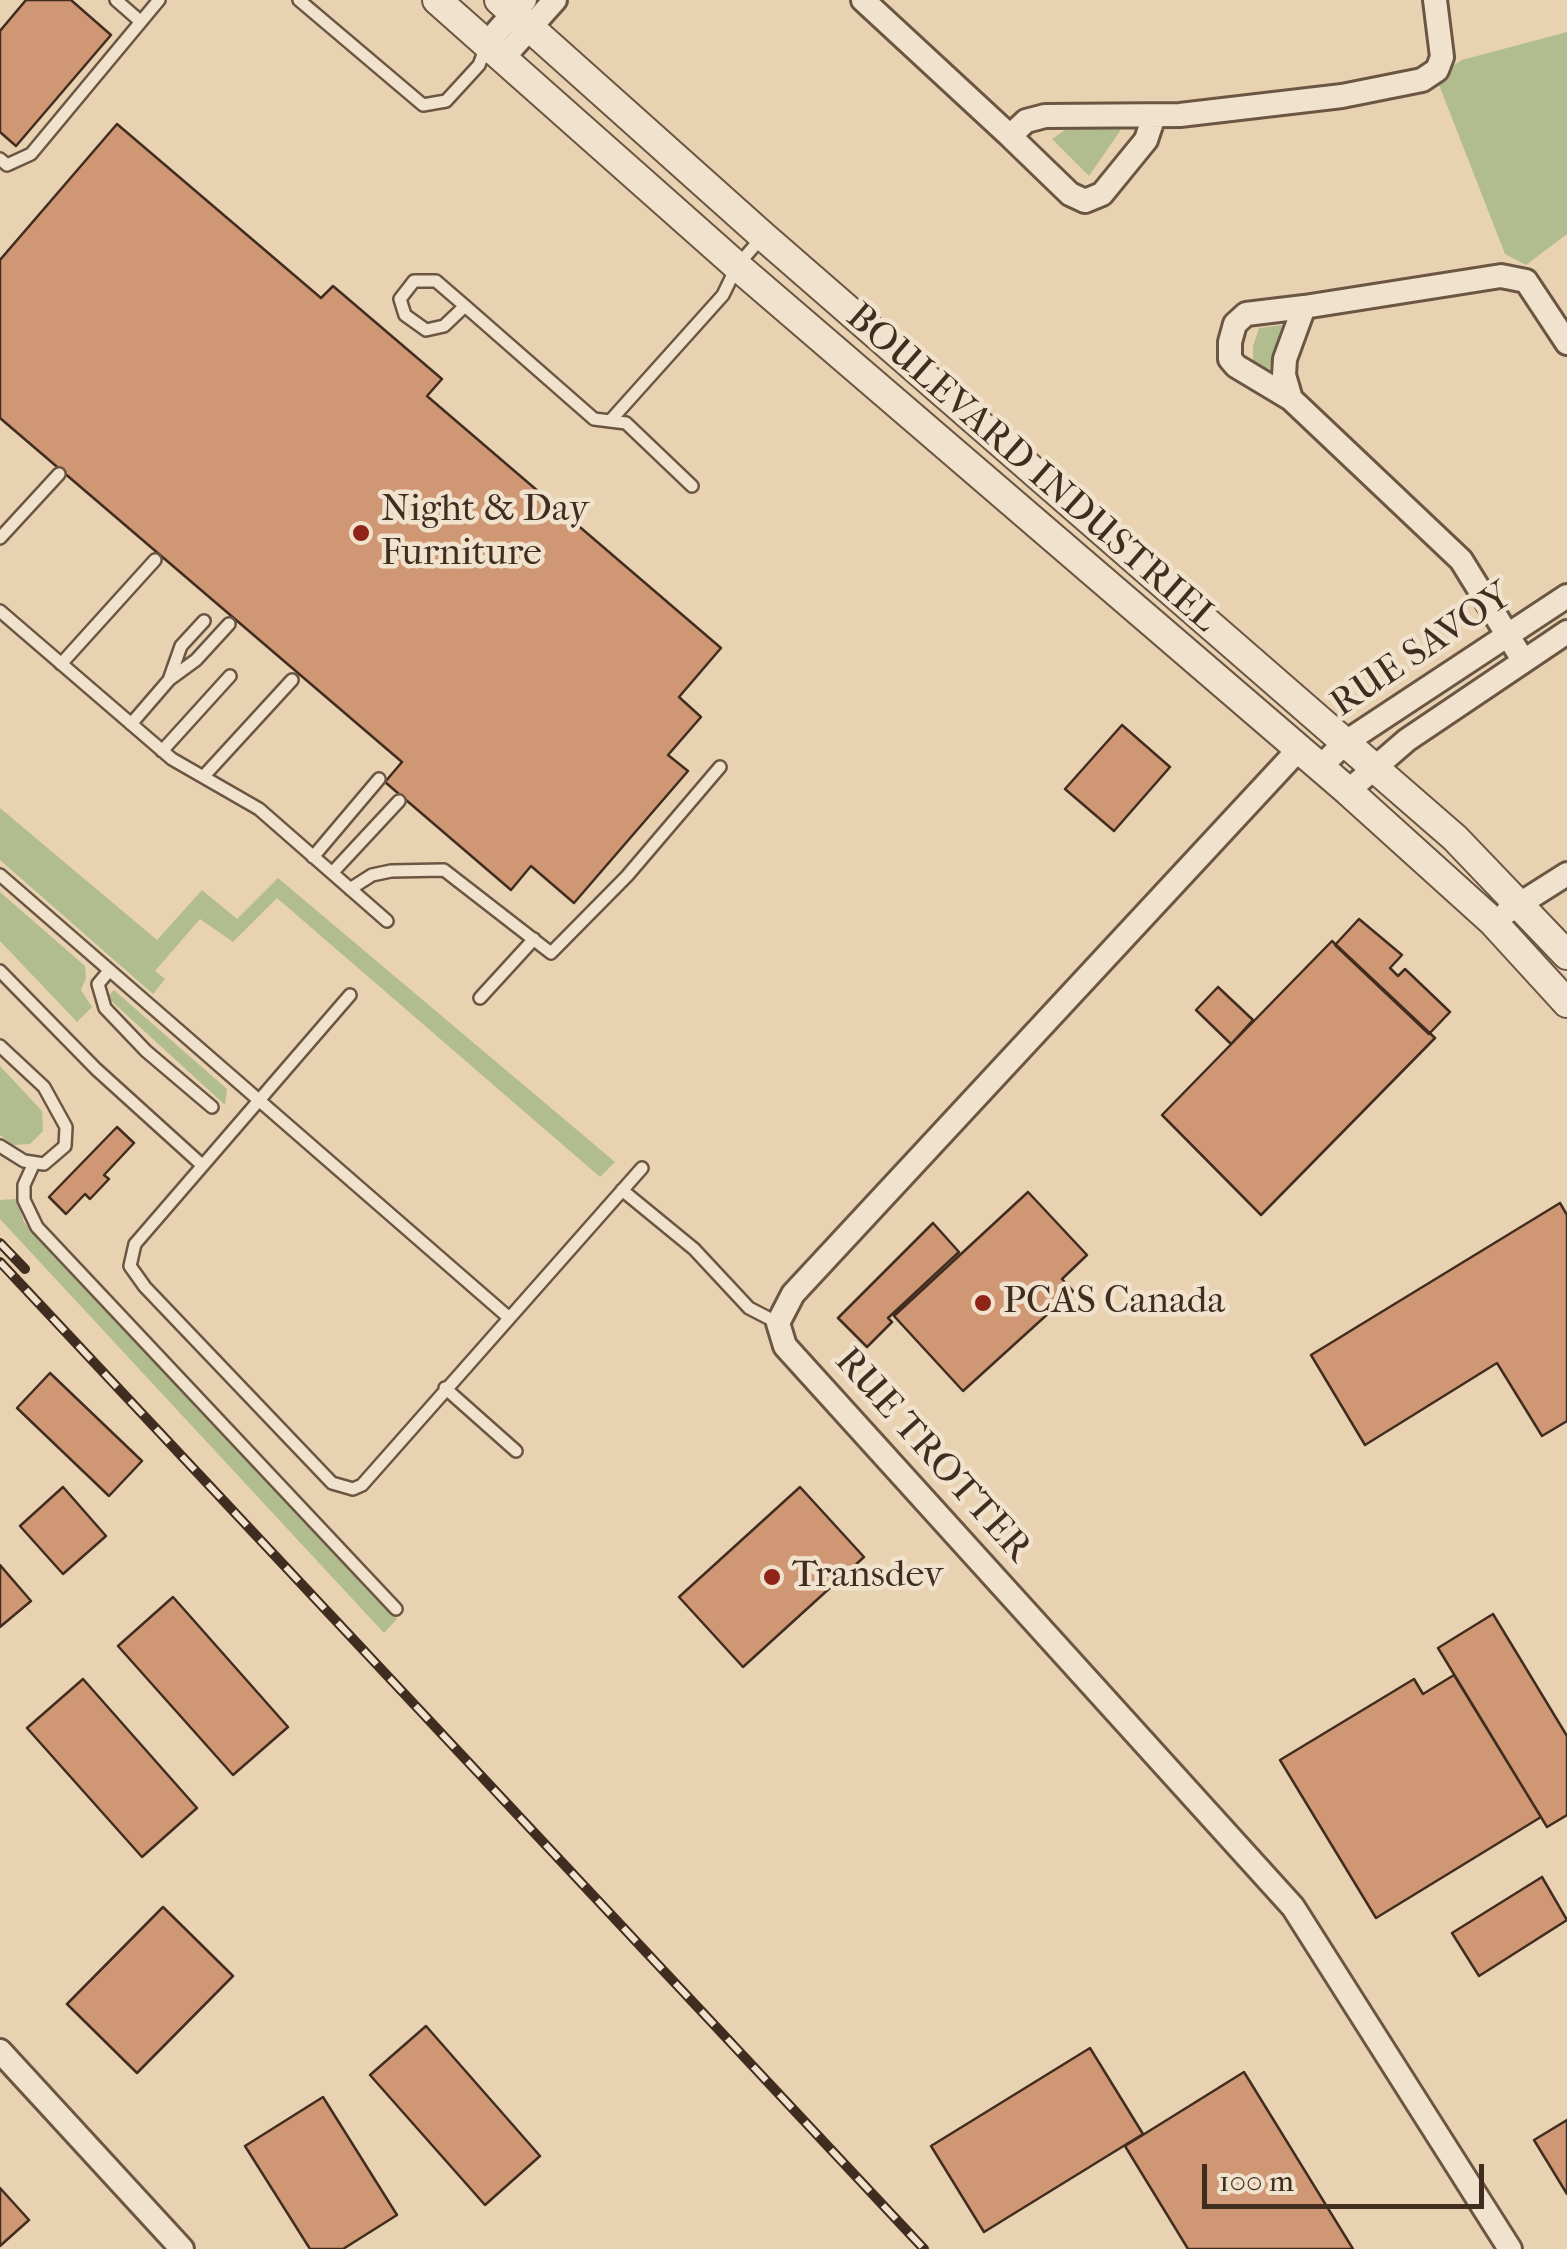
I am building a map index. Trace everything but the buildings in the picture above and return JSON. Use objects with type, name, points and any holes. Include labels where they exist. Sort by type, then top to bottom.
[{"type":"street","name":"BOULEVARD INDUSTRIEL","points":[[437,0],[489,55],[1348,791],[1492,921],[1567,1003]]},
{"type":"street","points":[[489,55],[517,10],[554,0]]},
{"type":"street","points":[[863,0],[1070,194],[1086,201],[1102,194],[1146,140],[1154,116]]},
{"type":"street","points":[[1010,136],[1026,121],[1044,116],[1154,116],[1288,104],[1422,80],[1437,70],[1442,57],[1434,0]]},
{"type":"street","name":"BOULEVARD INDUSTRIEL","points":[[517,10],[762,236],[1455,838],[1567,955]]},
{"type":"street","points":[[1523,660],[1461,560],[1291,398],[1236,366],[1230,359],[1230,342],[1236,324],[1246,314],[1520,276],[1532,286],[1567,343]]},
{"type":"street","points":[[1291,398],[1284,375],[1285,360],[1304,306]]},
{"type":"street","name":"RUE SAVOY","points":[[1309,758],[1346,742],[1567,596]]},
{"type":"street","name":"RUE SAVOY","points":[[1348,791],[1373,768],[1567,632]]},
{"type":"street","points":[[778,1323],[793,1294],[1309,758]]},
{"type":"street","points":[[1492,921],[1567,874]]},
{"type":"street","name":"RUE TROTTER","points":[[778,1323],[785,1346],[1294,1908],[1510,2249]]},
{"type":"street","points":[[0,2051],[182,2249]]},
{"type":"lane","points":[[116,0],[140,22]]},
{"type":"lane","points":[[0,159],[8,165],[31,154],[159,0]]},
{"type":"lane","points":[[299,0],[423,105],[446,101],[489,55]]},
{"type":"lane","points":[[610,421],[723,295],[737,266],[762,236]]},
{"type":"lane","points":[[465,306],[435,330],[405,316],[400,307],[405,289],[422,278],[436,281],[465,306],[594,419],[626,423],[692,486]]},
{"type":"lane","points":[[0,538],[59,474]]},
{"type":"lane","points":[[61,664],[155,560]]},
{"type":"lane","points":[[0,610],[162,750],[259,810],[387,921]]},
{"type":"lane","points":[[169,680],[181,646],[204,620]]},
{"type":"lane","points":[[131,724],[169,680],[196,660],[229,624]]},
{"type":"lane","points":[[162,750],[230,676]]},
{"type":"lane","points":[[203,777],[292,680]]},
{"type":"lane","points":[[350,889],[372,875],[444,870],[551,953],[627,876],[720,768]]},
{"type":"lane","points":[[313,857],[379,779]]},
{"type":"lane","points":[[332,874],[399,801]]},
{"type":"lane","points":[[0,875],[508,1316]]},
{"type":"lane","points":[[480,998],[534,939]]},
{"type":"lane","points":[[0,971],[96,1070],[202,1165]]},
{"type":"lane","points":[[109,972],[98,984],[105,1008],[146,1051],[212,1107]]},
{"type":"lane","points":[[350,995],[136,1244],[130,1266],[319,1474],[344,1488],[362,1485],[642,1168]]},
{"type":"lane","points":[[0,1046],[44,1087],[66,1127],[65,1146],[57,1158],[44,1164],[0,1146]]},
{"type":"lane","points":[[34,1162],[24,1186],[24,1200],[37,1226],[396,1609]]},
{"type":"lane","points":[[622,1190],[694,1250],[750,1308],[778,1323]]},
{"type":"lane","points":[[445,1388],[516,1451]]},
{"type":"green space","points":[[1567,32],[1567,234],[1526,265],[1505,254],[1436,77],[1462,60]]},
{"type":"green space","points":[[1094,124],[1122,128],[1089,176],[1052,139],[1065,130]]},
{"type":"green space","points":[[1282,325],[1269,370],[1259,370],[1253,363],[1253,346],[1259,328]]},
{"type":"green space","points":[[0,808],[157,940],[202,890],[237,919],[278,878],[615,1162],[600,1177],[277,898],[233,942],[200,919],[155,971],[165,979],[153,994],[0,860]]},
{"type":"green space","points":[[0,892],[85,966],[81,990],[92,1007],[77,1022],[0,941]]},
{"type":"green space","points":[[114,990],[227,1089],[225,1105],[107,997]]},
{"type":"green space","points":[[0,1066],[42,1111],[43,1131],[30,1144],[12,1145],[0,1135]]},
{"type":"green space","points":[[16,1199],[24,1222],[397,1619],[384,1633],[0,1219],[0,1200]]},
{"type":"railway","points":[[0,1243],[25,1269]]},
{"type":"railway","points":[[0,1262],[924,2249]]},
{"type":"place","name":"Night & Day Furniture","points":[[361,533]]},
{"type":"place","name":"PCAS Canada","points":[[983,1303]]},
{"type":"place","name":"Transdev","points":[[772,1577]]}]
